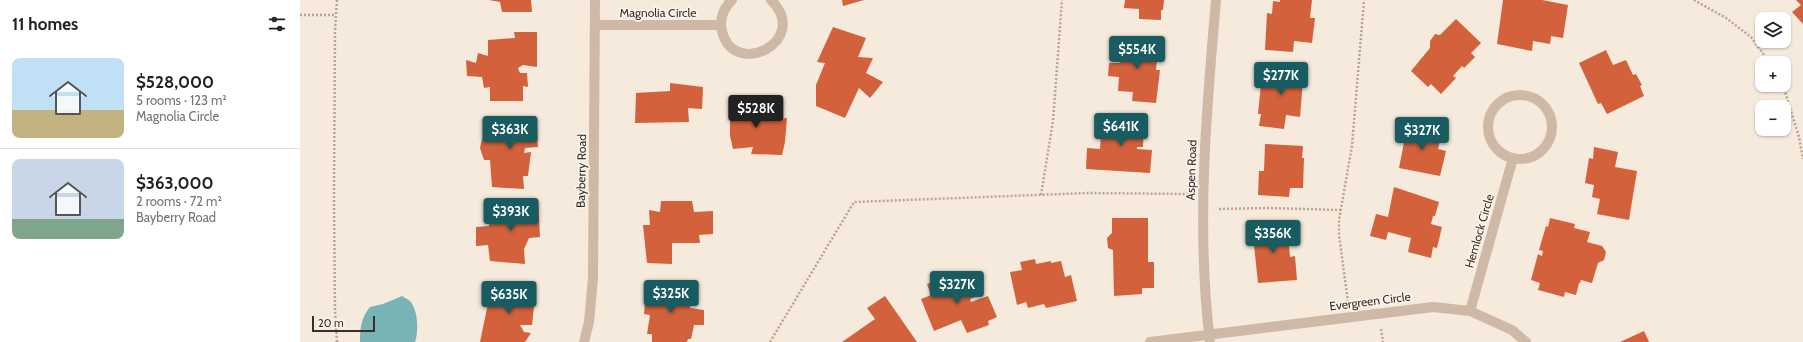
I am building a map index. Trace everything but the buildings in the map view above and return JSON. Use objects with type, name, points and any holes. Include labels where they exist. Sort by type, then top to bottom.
[{"type":"street","name":"Bayberry Road","points":[[584,342],[589,322],[593,278],[595,0]]},
{"type":"street","points":[[732,0],[726,5],[722,14],[721,25],[726,41],[734,48],[748,54],[763,52],[775,43],[782,29],[782,19],[779,9],[771,0]]},
{"type":"street","name":"Aspen Road","points":[[1210,338],[1204,279],[1203,194],[1208,98],[1216,0]]},
{"type":"street","name":"Magnolia Circle","points":[[595,25],[721,25]]},
{"type":"street","points":[[1514,96],[1525,96],[1535,99],[1544,106],[1549,115],[1552,126],[1550,137],[1545,147],[1537,154],[1521,159],[1513,158],[1502,154],[1494,147],[1489,137],[1488,126],[1490,115],[1496,106],[1504,99],[1514,96]]},
{"type":"street","name":"Hemlock Circle","points":[[1470,311],[1513,158]]},
{"type":"street","name":"Evergreen Circle","points":[[1150,342],[1210,338],[1350,317],[1433,307],[1470,311],[1512,330],[1526,342]]},
{"type":"path","points":[[337,0],[335,31],[335,311],[337,342]]},
{"type":"path","points":[[1041,195],[1053,121],[1062,0]]},
{"type":"path","points":[[1350,317],[1339,236],[1340,210],[1352,146],[1364,0]]},
{"type":"path","points":[[1694,0],[1726,18],[1751,37],[1765,56]]},
{"type":"path","points":[[300,15],[336,15]]},
{"type":"path","points":[[1785,92],[1803,159]]},
{"type":"path","points":[[1798,137],[1803,136]]},
{"type":"path","points":[[770,342],[854,202],[1127,192],[1203,194]]},
{"type":"path","points":[[1203,210],[1268,208],[1340,210]]},
{"type":"water","points":[[402,296],[410,301],[415,310],[417,327],[415,342],[360,342],[362,323],[370,307],[383,304]]}]
